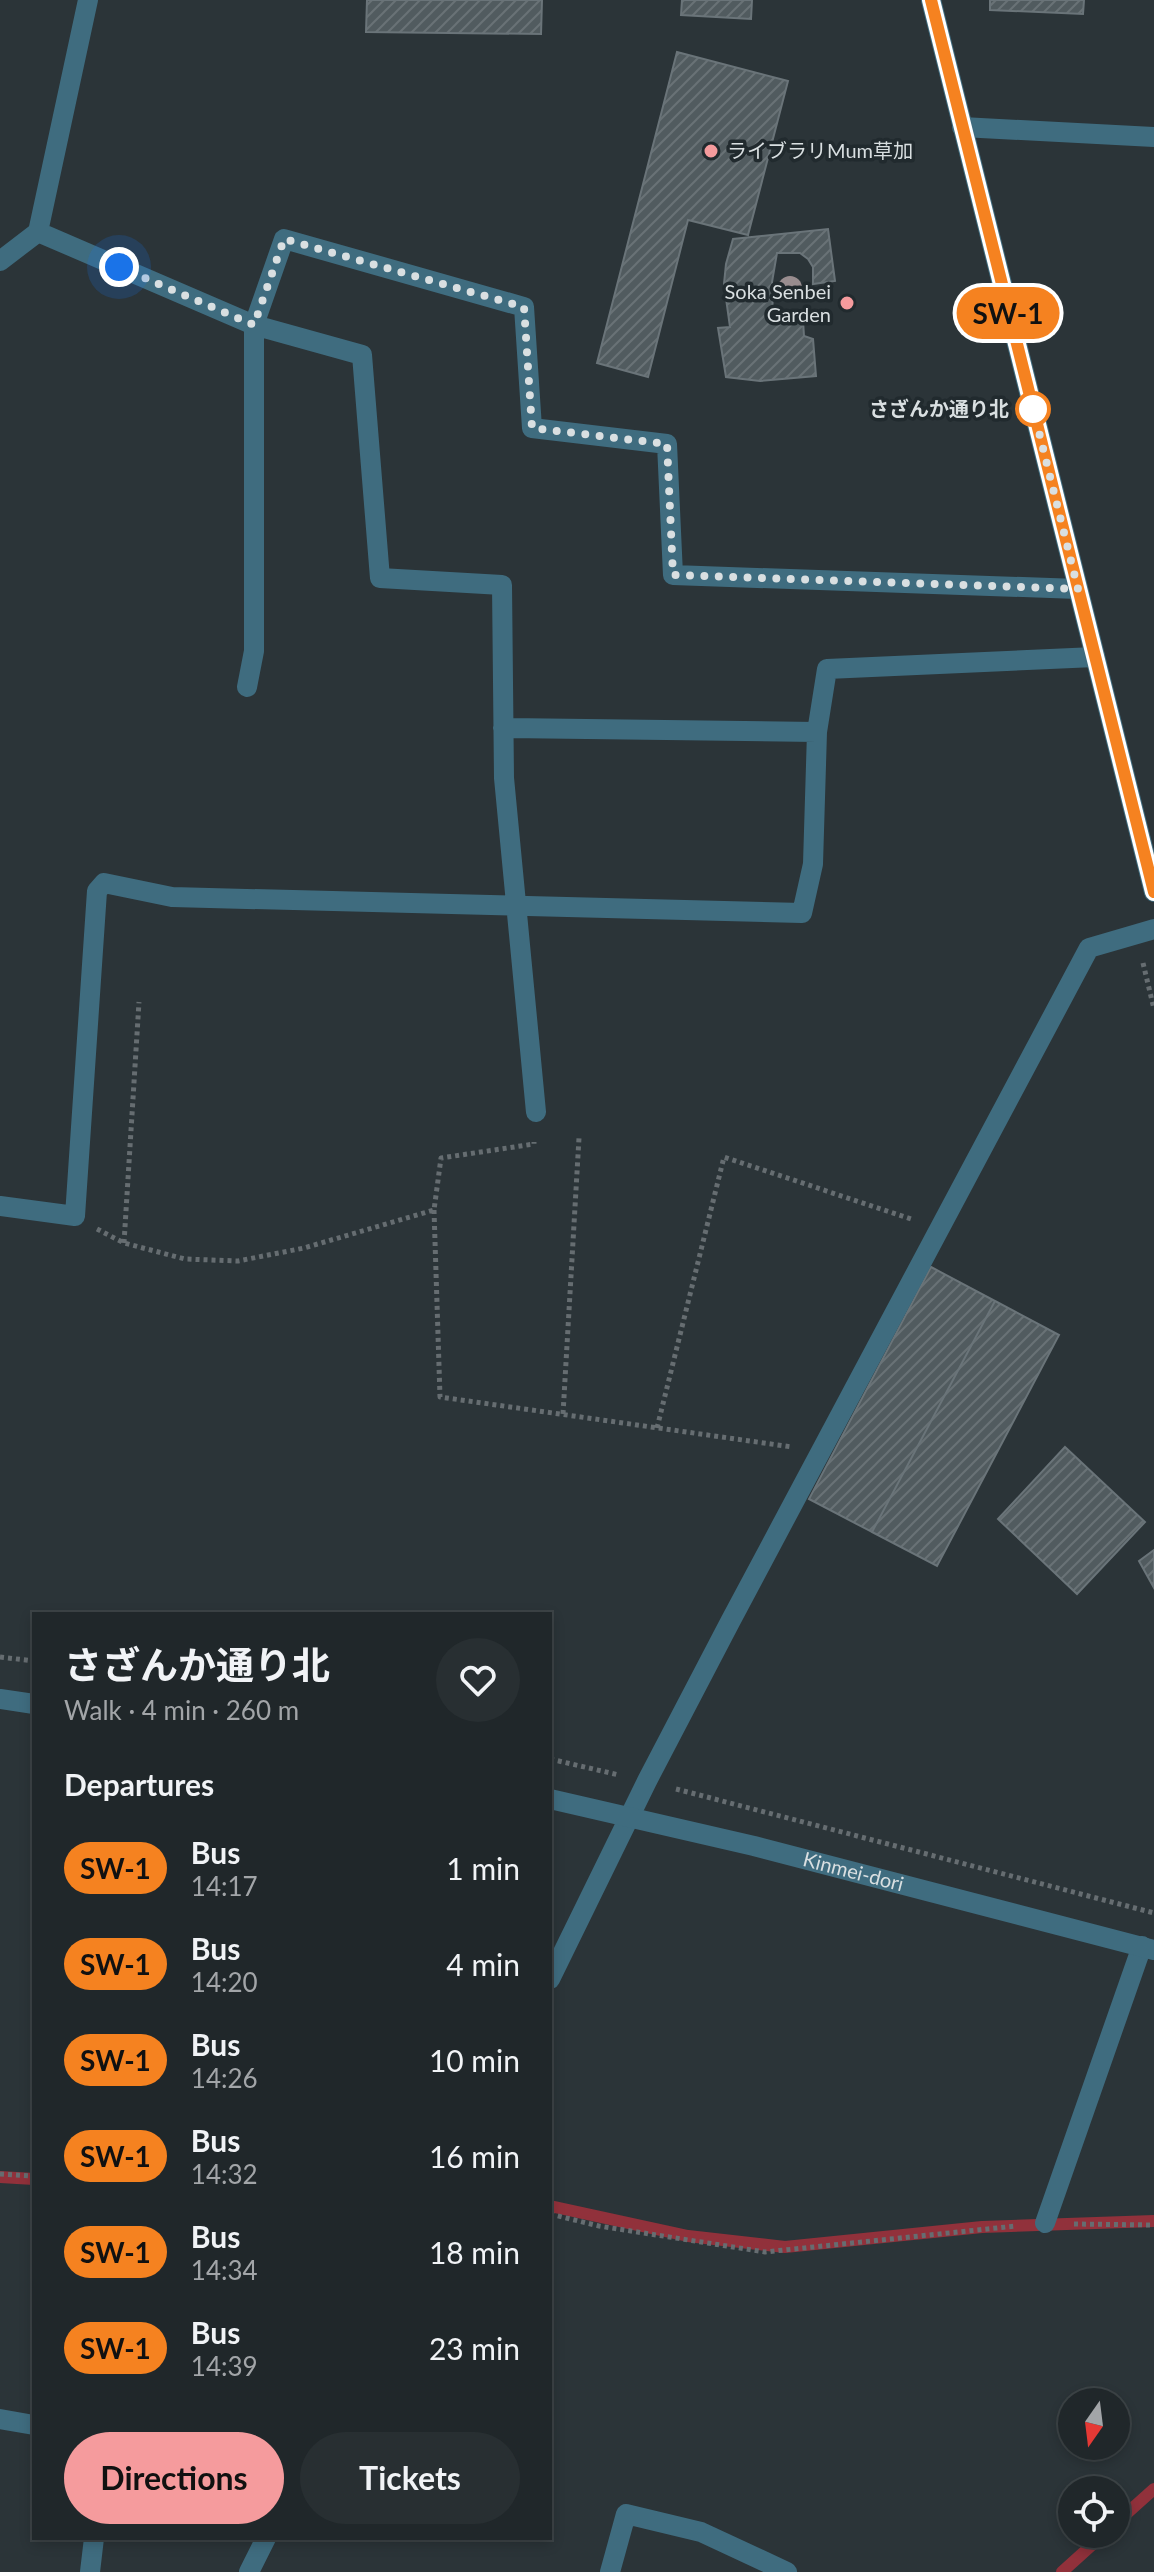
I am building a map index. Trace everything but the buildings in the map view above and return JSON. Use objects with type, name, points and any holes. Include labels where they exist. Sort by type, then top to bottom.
[{"type":"street","points":[[0,261],[38,232],[88,0]]},
{"type":"street","points":[[931,0],[1154,892]]},
{"type":"street","points":[[962,127],[1154,137]]},
{"type":"street","points":[[38,232],[254,325],[362,355],[380,578],[502,585],[504,778],[536,1112]]},
{"type":"street","points":[[247,687],[254,651],[254,325],[284,239],[524,307],[532,428],[667,444],[673,575],[1078,589]]},
{"type":"street","points":[[0,1206],[75,1216],[97,891],[104,883],[172,897],[802,913],[813,864],[817,732],[827,669],[1095,657]]},
{"type":"street","points":[[503,728],[817,732]]},
{"type":"street","points":[[552,1975],[647,1781],[1089,948],[1154,929]]},
{"type":"street","points":[[0,1699],[32,1704]]},
{"type":"street","name":"Kinmei-dori","points":[[552,1799],[754,1846],[1148,1948]]},
{"type":"street","points":[[1045,2223],[1148,1948]]},
{"type":"street","points":[[0,2419],[32,2425]]},
{"type":"street","points":[[610,2572],[626,2514],[701,2532],[787,2572]]},
{"type":"street","points":[[90,2572],[94,2540]]},
{"type":"street","points":[[249,2572],[265,2540]]},
{"type":"path","points":[[124,1243],[139,1002]]},
{"type":"path","points":[[536,1112],[534,1144],[441,1158],[434,1210],[440,1397],[821,1451]]},
{"type":"path","points":[[563,1414],[579,1138]]},
{"type":"path","points":[[657,1428],[724,1157],[939,1228]]},
{"type":"path","points":[[75,1216],[124,1243],[185,1259],[238,1261],[304,1248],[434,1210]]},
{"type":"path","points":[[0,1657],[32,1661]]},
{"type":"path","points":[[552,1759],[647,1781],[1154,1913]]},
{"type":"path","points":[[0,2174],[32,2176]]},
{"type":"path","points":[[552,2214],[599,2226],[765,2252],[1045,2223],[1154,2225]]},
{"type":"waterway","points":[[0,2177],[32,2179]]},
{"type":"waterway","points":[[552,2206],[688,2236],[785,2247],[982,2227],[1154,2221]]},
{"type":"waterway","points":[[1130,2510],[1154,2489]]},
{"type":"waterway","points":[[1062,2572],[1089,2548]]},
{"type":"bus line","name":"SW-1","points":[[931,0],[1154,892]]},
{"type":"place","name":"ライブラリMum草加","points":[[711,151]]},
{"type":"place","name":"Soka Senbei Garden","points":[[847,303]]},
{"type":"place","name":"さざんか通り北","points":[[1033,409]]},
{"type":"route","points":[[119,267],[254,325],[284,239],[524,307],[532,428],[667,444],[673,575],[1078,589],[1032,404],[1033,409]]}]
